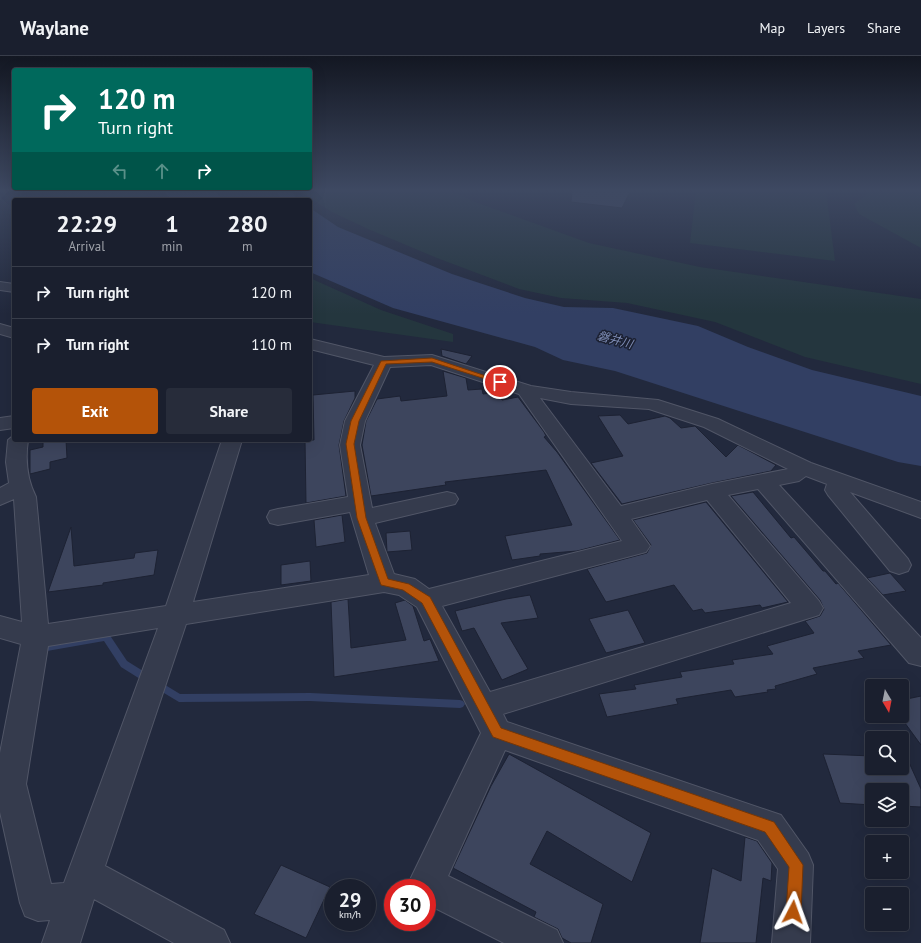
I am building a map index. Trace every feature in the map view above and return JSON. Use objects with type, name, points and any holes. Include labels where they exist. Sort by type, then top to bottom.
[{"type":"street","points":[[0,286],[12,288]]},
{"type":"street","points":[[0,330],[12,333]]},
{"type":"street","points":[[312,344],[384,362],[432,360],[528,390],[571,398],[651,404],[711,423],[804,468],[839,482],[921,510]]},
{"type":"street","points":[[384,362],[355,421],[350,444],[360,510],[384,582]]},
{"type":"street","points":[[426,600],[638,546],[528,395],[528,390]]},
{"type":"street","points":[[0,424],[12,422]]},
{"type":"street","points":[[18,442],[9,492],[25,497],[36,637],[10,784],[38,903],[79,887],[211,943]]},
{"type":"street","points":[[61,943],[79,887],[176,614],[231,442]]},
{"type":"street","points":[[615,515],[712,491],[792,476],[804,468]]},
{"type":"street","points":[[763,481],[919,655]]},
{"type":"street","points":[[839,482],[836,490],[899,565]]},
{"type":"street","points":[[544,943],[426,884],[490,720],[810,608],[712,491]]},
{"type":"street","points":[[278,517],[360,510],[448,499]]},
{"type":"street","points":[[0,627],[36,637],[384,582],[406,586],[426,600],[490,720],[769,826],[796,865],[791,943]]},
{"type":"shaded area","points":[[374,231],[557,231],[589,243],[700,267],[921,299],[921,384],[805,357],[715,322],[627,303],[561,298],[519,289],[437,258]]},
{"type":"shaded area","points":[[691,231],[831,231],[835,261],[690,243]]},
{"type":"shaded area","points":[[891,231],[921,231],[921,248]]},
{"type":"shaded area","points":[[312,279],[381,310],[453,334],[453,342],[312,322]]},
{"type":"water","name":"磐井川","points":[[312,231],[349,231],[452,274],[525,298],[564,307],[613,308],[698,326],[748,347],[812,370],[921,396],[921,466],[898,462],[615,371],[563,360],[535,347],[393,308],[312,273]]},
{"type":"building","points":[[441,349],[472,356],[466,364],[442,356]]},
{"type":"building","points":[[443,371],[466,378],[468,390],[482,389],[483,394],[499,392],[502,400],[518,397],[544,432],[546,436],[544,437],[557,452],[620,540],[577,551],[540,554],[540,556],[512,560],[505,536],[572,525],[546,470],[445,482],[446,485],[371,496],[362,445],[366,421],[377,399],[400,396],[401,401],[447,396]]},
{"type":"building","points":[[355,391],[355,398],[344,421],[339,445],[346,496],[306,503],[305,442],[312,442],[312,440],[314,440],[313,395]]},
{"type":"building","points":[[620,415],[628,424],[665,416],[670,418],[681,428],[695,426],[726,457],[738,445],[776,465],[771,471],[622,504],[591,463],[623,456],[598,416]]},
{"type":"building","points":[[43,442],[66,442],[67,458],[50,462],[50,469],[30,474],[30,450],[43,447]]},
{"type":"building","points":[[753,492],[791,538],[794,537],[823,571],[825,571],[836,584],[838,583],[891,645],[858,651],[864,658],[813,668],[817,674],[775,686],[776,689],[767,690],[768,692],[735,697],[731,690],[676,699],[678,704],[607,717],[599,694],[636,689],[634,685],[682,677],[680,672],[734,664],[732,660],[773,654],[767,646],[814,633],[805,621],[820,616],[824,609],[820,600],[731,496]]},
{"type":"building","points":[[706,502],[788,602],[762,608],[760,605],[705,613],[702,609],[693,611],[674,585],[606,602],[587,569],[647,553],[651,545],[633,520]]},
{"type":"building","points":[[342,515],[345,542],[316,547],[314,520]]},
{"type":"building","points":[[71,527],[74,566],[134,558],[135,553],[158,550],[154,575],[103,583],[103,585],[48,592]]},
{"type":"building","points":[[410,531],[412,550],[387,552],[386,533]]},
{"type":"building","points":[[310,561],[311,581],[281,585],[281,565]]},
{"type":"building","points":[[890,573],[906,591],[883,595],[867,578]]},
{"type":"building","points":[[530,595],[538,618],[501,623],[528,669],[502,680],[474,628],[462,631],[455,611]]},
{"type":"building","points":[[348,599],[351,648],[406,640],[395,603],[405,600],[413,606],[424,641],[430,639],[439,661],[334,677],[331,602]]},
{"type":"building","points":[[628,610],[645,643],[606,653],[589,619]]},
{"type":"building","points":[[921,696],[921,745],[905,723],[909,723],[909,699]]},
{"type":"building","points":[[509,754],[651,833],[632,882],[547,831],[530,864],[603,904],[591,943],[571,943],[562,938],[558,929],[534,917],[536,912],[453,868],[491,786]]},
{"type":"building","points":[[823,754],[865,756],[865,775],[909,775],[909,762],[921,789],[921,807],[909,806],[909,783],[865,783],[865,805],[840,803]]},
{"type":"building","points":[[745,837],[757,841],[772,863],[771,881],[763,878],[756,943],[700,943],[712,868],[741,881]]},
{"type":"building","points":[[281,865],[324,884],[324,900],[306,938],[254,914]]},
{"type":"waterway","points":[[47,647],[106,637],[124,664],[148,679]]},
{"type":"waterway","points":[[157,684],[179,698],[310,697],[460,704]]},
{"type":"route","points":[[500,382],[432,360],[384,362],[355,421],[350,444],[362,518],[384,582],[406,586],[426,600],[497,733],[769,826],[796,865],[793,912]]}]
